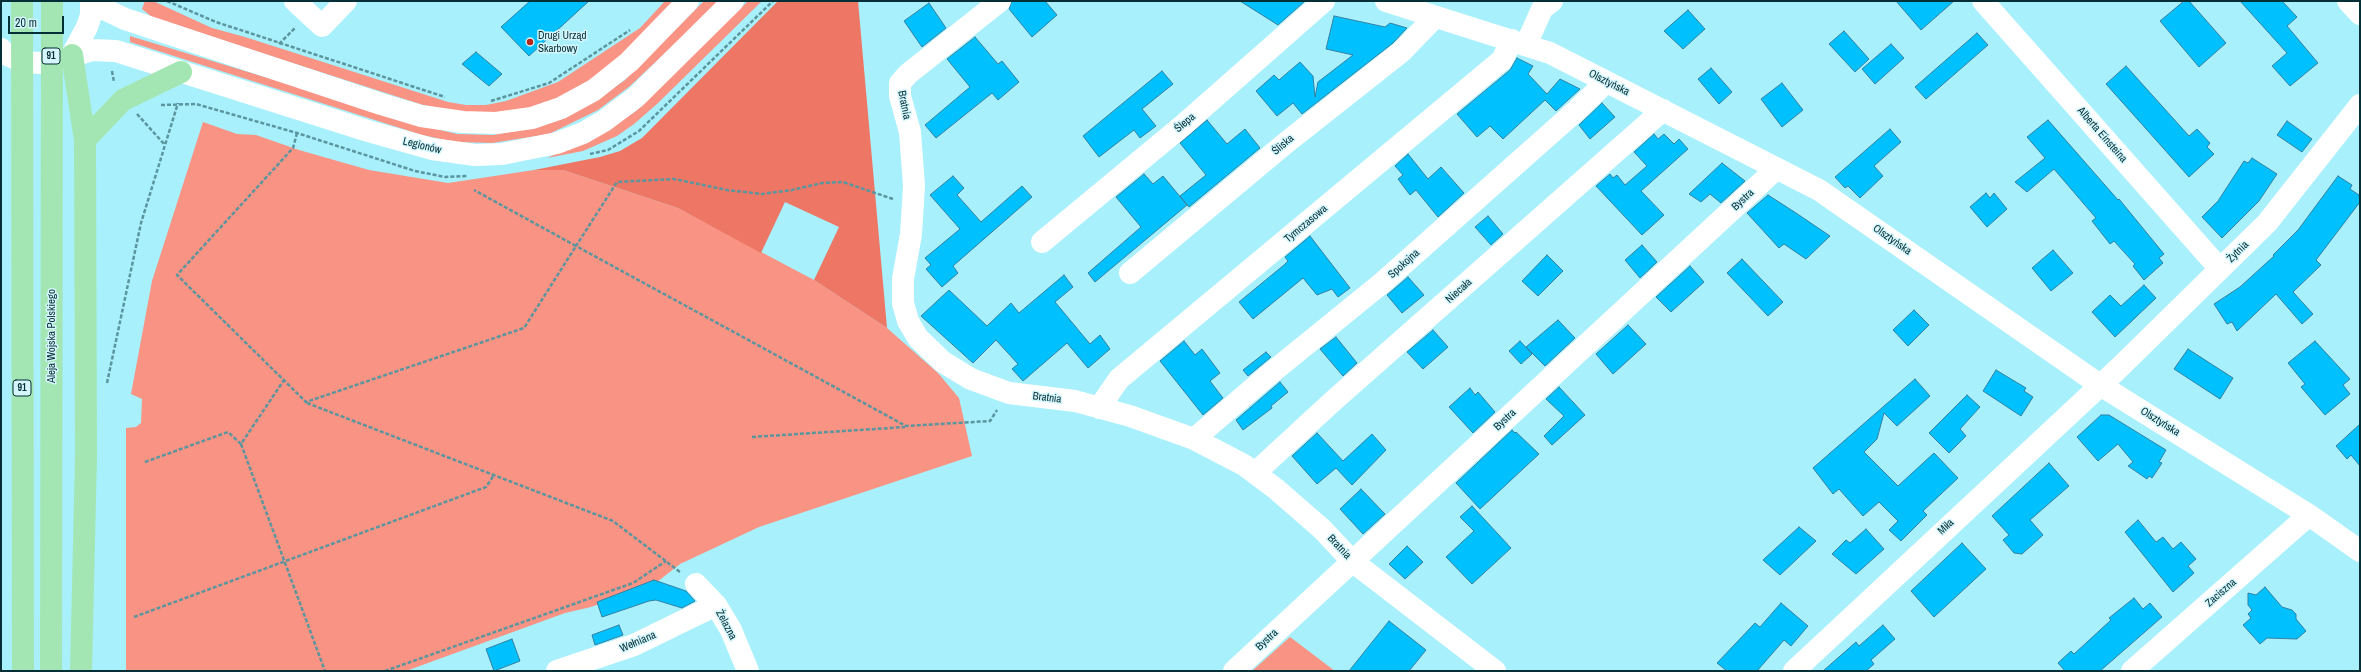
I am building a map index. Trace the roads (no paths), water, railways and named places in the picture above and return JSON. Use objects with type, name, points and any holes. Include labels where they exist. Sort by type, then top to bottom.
[{"type":"main road","name":"91","points":[[22,1],[23,671]]},
{"type":"main road","name":"Aleja Wojska Polskiego","points":[[51,671],[52,1]]},
{"type":"main road","points":[[72,56],[85,140],[86,456],[81,671]]},
{"type":"main road","points":[[85,140],[122,100],[181,72]]},
{"type":"street","points":[[92,1],[102,8],[125,19],[381,104],[421,116],[463,122],[496,123],[532,118],[561,108],[594,90],[630,62],[688,1]]},
{"type":"street","points":[[72,56],[87,28],[91,15],[92,1]]},
{"type":"street","points":[[295,1],[322,26],[346,1]]},
{"type":"street","name":"Legionów","points":[[1,49],[7,54],[23,62],[54,62],[92,50],[116,51],[368,131],[432,149],[476,155],[502,154],[557,143],[583,133],[604,121],[636,97],[733,1]]},
{"type":"street","name":"Bratnia","points":[[1000,1],[908,74],[900,83],[900,96],[910,132],[914,186],[911,234],[903,279],[903,303],[908,321],[918,338],[943,362],[971,379],[1008,393],[1076,401],[1130,416],[1194,438],[1255,473],[1322,529],[1352,561],[1495,671]]},
{"type":"street","name":"Ślepa","points":[[1042,242],[1182,126],[1324,1]]},
{"type":"street","name":"Olsztyńska","points":[[1386,1],[1550,53],[1819,190],[2100,385],[2309,514],[2360,551]]},
{"type":"street","name":"Tymczasowa","points":[[1099,408],[1125,374],[1502,60],[1519,42],[1542,9],[1552,1]]},
{"type":"street","name":"Alberta Einsteina","points":[[1983,1],[2220,269]]},
{"type":"street","name":"Śliska","points":[[1130,274],[1287,142],[1401,52],[1435,17]]},
{"type":"street","name":"Spokojna","points":[[1194,438],[1382,283],[1577,110],[1606,82]]},
{"type":"street","name":"Żytnia","points":[[2100,385],[2120,368],[2267,222],[2360,105]]},
{"type":"street","name":"Niecała","points":[[1255,473],[1332,402],[1663,110]]},
{"type":"street","name":"Bystra","points":[[1234,671],[1776,169]]},
{"type":"street","name":"Miła","points":[[1794,671],[2100,385]]},
{"type":"street","name":"Zaciszna","points":[[2132,671],[2309,514]]},
{"type":"street","name":"Żelazna","points":[[696,584],[716,605],[730,630],[748,671]]},
{"type":"street","name":"Wełniana","points":[[557,671],[634,645],[716,605]]},
{"type":"place","name":"Drugi Urząd Skarbowy","points":[[530,42]]}]
